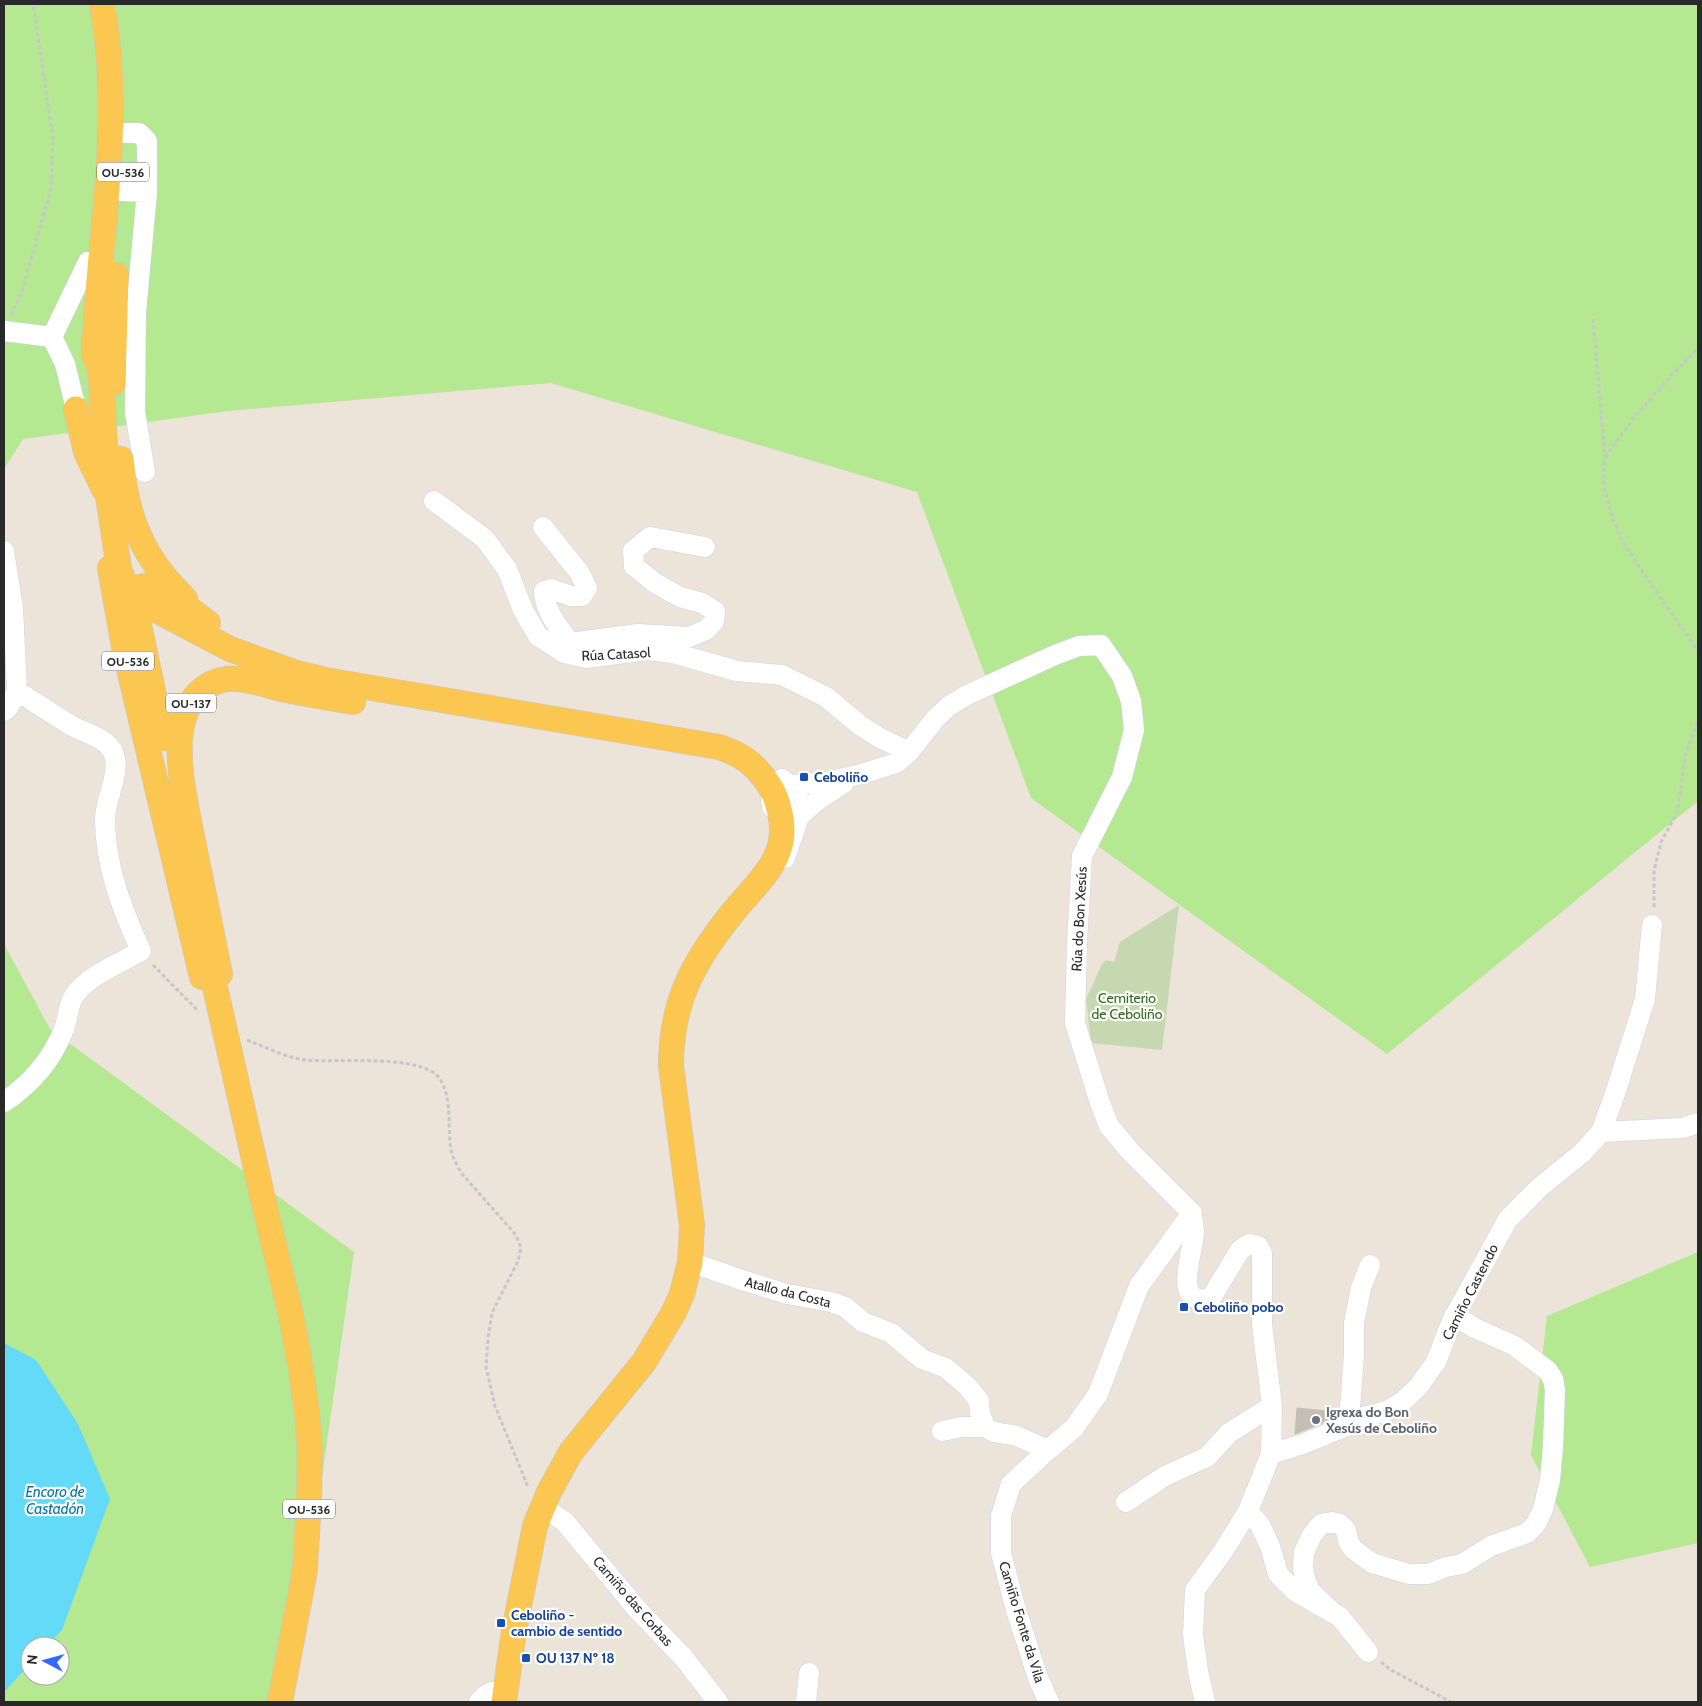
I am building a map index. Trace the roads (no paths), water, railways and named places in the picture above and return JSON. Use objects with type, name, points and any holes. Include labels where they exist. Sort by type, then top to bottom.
[{"type":"main road","name":"OU-536","points":[[102,4],[111,87],[111,129],[115,189],[115,288],[104,339],[93,411],[115,599],[125,652],[155,779],[211,975],[231,1025],[238,1090],[284,1317],[288,1384],[293,1421],[295,1496],[292,1548],[280,1629],[265,1702]]},
{"type":"main road","name":"OU-536","points":[[115,4],[124,92],[125,133],[115,189]]},
{"type":"main road","points":[[88,262],[94,243],[100,204],[115,189]]},
{"type":"main road","name":"OU-536","points":[[104,339],[113,409],[116,490],[132,593],[284,1317],[301,1370],[307,1413],[310,1451],[305,1570],[280,1702]]},
{"type":"main road","name":"OU-137","points":[[104,339],[125,492],[130,514],[139,538],[158,568],[204,619]]},
{"type":"main road","points":[[76,409],[86,452],[102,486]]},
{"type":"main road","name":"OU-137","points":[[102,486],[119,569],[126,587],[154,609],[230,649],[325,680],[666,738],[718,756],[732,764],[760,772],[784,807],[780,849],[772,866],[738,907],[697,964],[677,1011],[671,1040],[671,1066],[692,1225],[690,1262],[682,1294],[674,1312],[644,1362],[571,1452],[549,1492],[535,1526],[514,1631],[505,1697]]},
{"type":"main road","name":"OU-137","points":[[155,779],[155,749],[152,725],[128,614],[132,593],[144,586],[165,594],[204,619],[256,659]]},
{"type":"main road","name":"OU-137","points":[[211,975],[180,755],[182,723],[186,710],[194,697],[202,689],[216,681],[228,679],[243,680],[359,703],[405,705],[457,703]]},
{"type":"main road","name":"OU-137","points":[[738,907],[758,872],[768,844],[769,828],[762,802],[745,767]]},
{"type":"street","points":[[125,133],[139,133],[147,141],[147,192],[136,312],[135,412],[145,472]]},
{"type":"street","points":[[115,189],[147,192]]},
{"type":"street","points":[[52,337],[88,262]]},
{"type":"street","points":[[6,326],[52,337]]},
{"type":"street","points":[[52,337],[65,364],[76,409]]},
{"type":"street","name":"Rúa Catasol","points":[[434,501],[485,539],[507,569],[523,610],[538,636],[586,658],[648,650],[673,653],[737,671],[782,675],[826,697],[861,726],[880,738],[909,752]]},
{"type":"street","points":[[543,527],[579,572],[587,588],[582,596],[571,596],[551,589],[544,591],[544,600],[548,613],[567,648],[638,634],[689,637],[706,630],[714,621],[715,611],[702,603],[680,597],[655,583],[634,566],[633,550],[650,537],[705,547]]},
{"type":"street","points":[[4,551],[13,608],[17,691],[8,708],[4,711]]},
{"type":"street","name":"Rúa do Bon Xesús","points":[[784,807],[815,784],[862,774],[896,763],[909,752],[936,718],[955,702],[967,695],[1079,646],[1101,645],[1122,676],[1132,701],[1134,730],[1122,776],[1082,856],[1075,1023],[1109,1126],[1129,1150],[1192,1214]]},
{"type":"street","points":[[4,1102],[39,1073],[65,1027],[73,997],[85,983],[141,951],[126,919],[114,885],[108,850],[105,818],[117,763],[110,746],[100,739],[73,727],[17,691]]},
{"type":"street","name":"Rúa do Bon Xesús","points":[[784,807],[831,790],[862,774]]},
{"type":"street","points":[[768,844],[784,807]]},
{"type":"street","points":[[1652,925],[1645,999],[1601,1132],[1683,1128],[1698,1123]]},
{"type":"street","name":"Camiño Castendo","points":[[1271,1454],[1344,1428],[1349,1421],[1387,1411],[1402,1402],[1418,1387],[1436,1362],[1454,1316],[1508,1219],[1540,1186],[1582,1153],[1601,1132]]},
{"type":"street","points":[[1192,1214],[1194,1232],[1186,1280],[1188,1292],[1194,1298],[1202,1300],[1211,1298],[1240,1250],[1249,1244],[1258,1246],[1262,1253],[1262,1326],[1272,1415],[1271,1454],[1248,1512],[1196,1590],[1194,1634],[1198,1671],[1205,1702]]},
{"type":"street","name":"Camiño Fonte da Vila","points":[[1049,1702],[1038,1678],[1016,1610],[1001,1553],[1001,1516],[1011,1484],[1074,1428],[1098,1394],[1139,1286],[1192,1214]]},
{"type":"street","name":"Atallo da Costa","points":[[690,1262],[787,1294],[832,1302],[845,1307],[863,1322],[892,1333],[922,1359],[946,1368],[968,1387],[979,1401],[980,1413],[985,1428]]},
{"type":"street","points":[[1349,1421],[1354,1355],[1354,1323],[1362,1288],[1370,1265]]},
{"type":"street","points":[[1332,1612],[1310,1590],[1305,1578],[1304,1552],[1312,1534],[1321,1524],[1332,1522],[1340,1524],[1346,1530],[1348,1541],[1353,1549],[1372,1563],[1409,1574],[1428,1574],[1446,1567],[1462,1564],[1491,1546],[1528,1533],[1536,1524],[1543,1509],[1550,1480],[1553,1446],[1555,1390],[1552,1379],[1548,1371],[1515,1346],[1475,1328],[1454,1316]]},
{"type":"street","points":[[1126,1502],[1165,1476],[1206,1457],[1229,1433],[1272,1415]]},
{"type":"street","points":[[942,1431],[962,1427],[985,1428],[994,1432],[1018,1436],[1048,1450]]},
{"type":"street","name":"Camiño das Corbas","points":[[543,1507],[565,1522],[637,1609],[683,1657],[718,1702]]},
{"type":"street","points":[[1248,1512],[1260,1525],[1267,1539],[1278,1574],[1295,1592],[1340,1617],[1368,1652]]},
{"type":"street","points":[[806,1702],[809,1673]]},
{"type":"street","points":[[479,1702],[491,1691],[505,1697]]},
{"type":"water","name":"Encoro de Castadón","points":[[4,1343],[36,1360],[78,1424],[110,1499],[62,1630],[56,1636],[20,1636],[20,1675],[4,1692]]},
{"type":"place","name":"Ceboliño","points":[[804,777]]},
{"type":"place","name":"Ceboliño pobo","points":[[1184,1307]]},
{"type":"place","name":"Igrexa do Bon Xesús de Ceboliño","points":[[1316,1420]]},
{"type":"place","name":"Ceboliño - cambio de sentido","points":[[501,1623]]},
{"type":"place","name":"OU 137 Nº 18","points":[[526,1658]]},
{"type":"park label","name":"Cemiterio de Ceboliño","points":[[1127,1006]]}]
